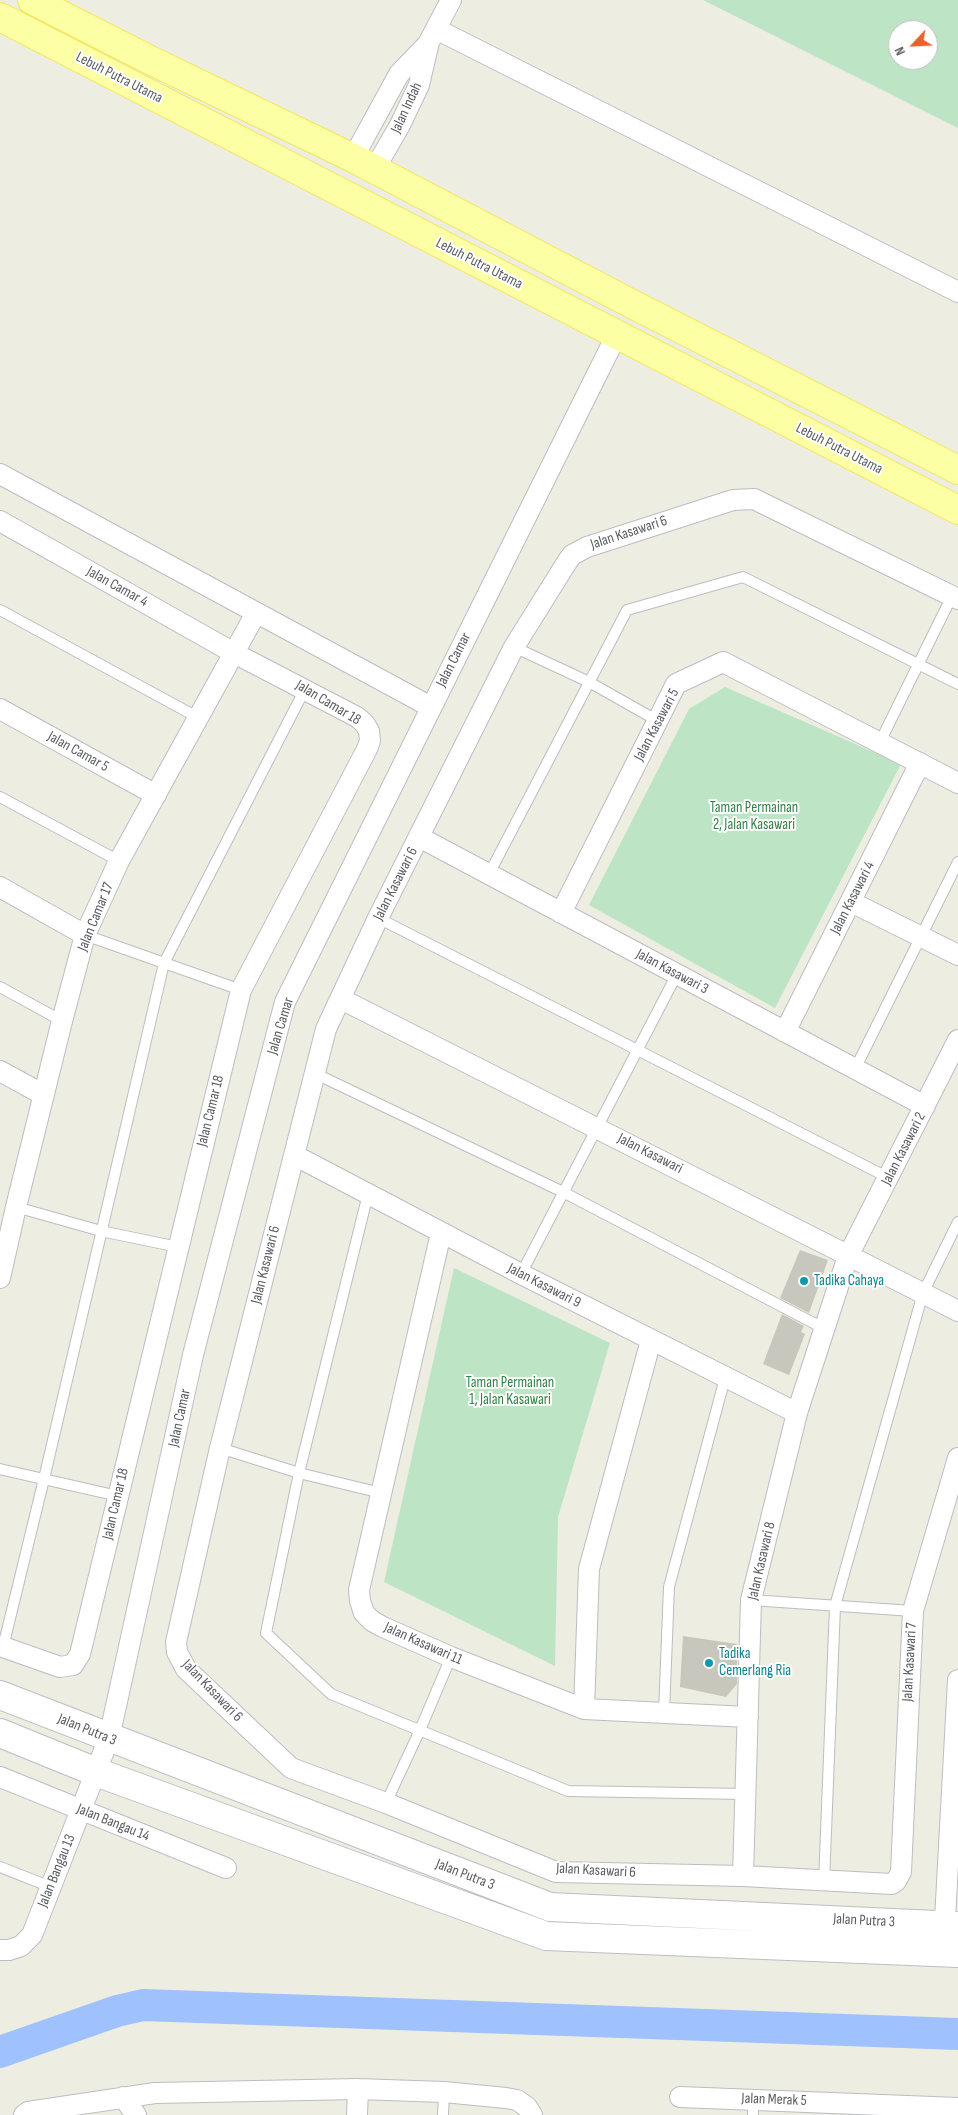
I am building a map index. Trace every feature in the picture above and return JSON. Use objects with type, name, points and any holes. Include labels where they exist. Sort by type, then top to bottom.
[{"type":"main road","name":"Lebuh Putra Utama","points":[[32,0],[152,61],[364,164],[958,470]]},
{"type":"main road","name":"Lebuh Putra Utama","points":[[0,17],[958,510]]},
{"type":"street","name":"Jalan Indah","points":[[364,164],[399,74],[432,36],[451,0]]},
{"type":"street","points":[[432,36],[958,292]]},
{"type":"street","name":"Jalan Camar","points":[[96,1772],[108,1738],[194,1355],[285,1002],[617,334]]},
{"type":"street","points":[[0,474],[431,707]]},
{"type":"street","name":"Jalan Kasawari 6","points":[[901,1872],[896,1881],[887,1884],[743,1876],[556,1872],[386,1803],[291,1768],[186,1669],[180,1661],[176,1642],[220,1448],[326,1029],[378,918],[420,838],[514,647],[567,562],[579,550],[743,498],[764,503],[955,598]]},
{"type":"street","name":"Jalan Camar 4","points":[[0,521],[234,652]]},
{"type":"street","name":"Jalan Camar 17","points":[[0,1278],[62,1021],[86,935],[119,862],[197,717],[256,613]]},
{"type":"street","name":"Jalan Camar 18","points":[[1,1647],[60,1667],[73,1665],[80,1654],[241,990],[370,740],[364,723],[357,717],[234,652]]},
{"type":"street","name":"Jalan Kasawari 5","points":[[561,913],[676,684],[723,662],[958,782]]},
{"type":"street","name":"Jalan Camar 5","points":[[0,708],[156,795]]},
{"type":"street","name":"Jalan Kasawari 4","points":[[786,1032],[920,763]]},
{"type":"street","name":"Jalan Kasawari 3","points":[[420,838],[925,1106]]},
{"type":"street","points":[[0,887],[86,935]]},
{"type":"street","points":[[851,902],[958,955]]},
{"type":"street","name":"Jalan Kasawari","points":[[341,999],[958,1311]]},
{"type":"street","name":"Jalan Kasawari 2","points":[[848,1256],[958,1040]]},
{"type":"street","points":[[0,1070],[44,1094]]},
{"type":"street","name":"Jalan Kasawari 9","points":[[294,1155],[520,1274],[797,1413]]},
{"type":"street","name":"Jalan Kasawari 11","points":[[441,1233],[359,1590],[362,1607],[372,1621],[451,1657],[584,1708],[748,1717]]},
{"type":"street","name":"Jalan Kasawari 8","points":[[743,1876],[751,1600],[797,1413],[823,1328],[848,1256]]},
{"type":"street","points":[[584,1708],[589,1569],[651,1340]]},
{"type":"street","name":"Jalan Kasawari 7","points":[[901,1872],[913,1611],[958,1458]]},
{"type":"street","points":[[951,1952],[958,1680]]},
{"type":"street","name":"Jalan Putra 3","points":[[0,1695],[550,1907],[951,1925]]},
{"type":"street","name":"Jalan Putra 3","points":[[0,1733],[96,1772],[546,1936],[951,1952]]},
{"type":"street","name":"Jalan Bangau 13","points":[[0,1950],[9,1950],[21,1946],[32,1934],[96,1772]]},
{"type":"street","name":"Jalan Bangau 14","points":[[0,1777],[226,1868]]},
{"type":"street","points":[[357,2115],[358,2089]]},
{"type":"street","points":[[28,2114],[155,2092],[358,2089],[444,2092],[517,2100],[527,2107],[532,2115]]},
{"type":"street","points":[[123,2097],[136,2115]]},
{"type":"street","name":"Jalan Merak 5","points":[[680,2097],[753,2107],[916,2110],[958,2108]]},
{"type":"lane","points":[[488,874],[627,610],[743,577],[958,684]]},
{"type":"lane","points":[[880,742],[918,663],[955,598]]},
{"type":"lane","points":[[0,610],[197,717]]},
{"type":"lane","points":[[514,647],[589,682],[658,721]]},
{"type":"lane","points":[[1,1647],[44,1479],[164,963],[305,689]]},
{"type":"lane","points":[[0,797],[119,862]]},
{"type":"lane","points":[[855,1069],[958,862]]},
{"type":"lane","points":[[378,918],[889,1178]]},
{"type":"lane","points":[[86,935],[241,990]]},
{"type":"lane","points":[[520,1274],[677,974]]},
{"type":"lane","points":[[0,987],[62,1021]]},
{"type":"lane","points":[[314,1073],[563,1192],[823,1328]]},
{"type":"lane","points":[[368,1194],[299,1474],[266,1632],[331,1694],[568,1791],[746,1794]]},
{"type":"lane","points":[[16,1206],[101,1231],[178,1247]]},
{"type":"lane","points":[[824,1882],[834,1606],[923,1293],[958,1222]]},
{"type":"lane","points":[[664,1713],[669,1587],[725,1378]]},
{"type":"lane","points":[[220,1448],[299,1474],[381,1493]]},
{"type":"lane","points":[[0,1469],[118,1496]]},
{"type":"lane","points":[[751,1600],[913,1611]]},
{"type":"lane","points":[[386,1803],[451,1657]]},
{"type":"lane","points":[[0,1867],[51,1887]]},
{"type":"lane","points":[[443,2115],[444,2092]]},
{"type":"green space","points":[[703,0],[958,0],[958,128]]},
{"type":"green space","name":"Taman Permainan 2, Jalan Kasawari","points":[[725,687],[901,764],[775,1008],[589,905],[689,709]]},
{"type":"green space","name":"Taman Permainan 1, Jalan Kasawari","points":[[454,1268],[610,1343],[558,1517],[555,1666],[384,1582]]},
{"type":"building","name":"Tadika Cahaya","points":[[800,1250],[828,1260],[809,1313],[780,1298]]},
{"type":"building","name":"Tadika Cahaya","points":[[782,1314],[804,1326],[801,1332],[805,1334],[789,1375],[763,1364]]},
{"type":"building","name":"Tadika Cemerlang Ria","points":[[683,1636],[737,1644],[737,1684],[726,1697],[680,1687]]},
{"type":"waterway","points":[[0,2052],[117,2011],[143,2005],[958,2034]]},
{"type":"place","name":"Tadika Cahaya","points":[[804,1281]]},
{"type":"place","name":"Tadika Cemerlang Ria","points":[[709,1663]]}]
